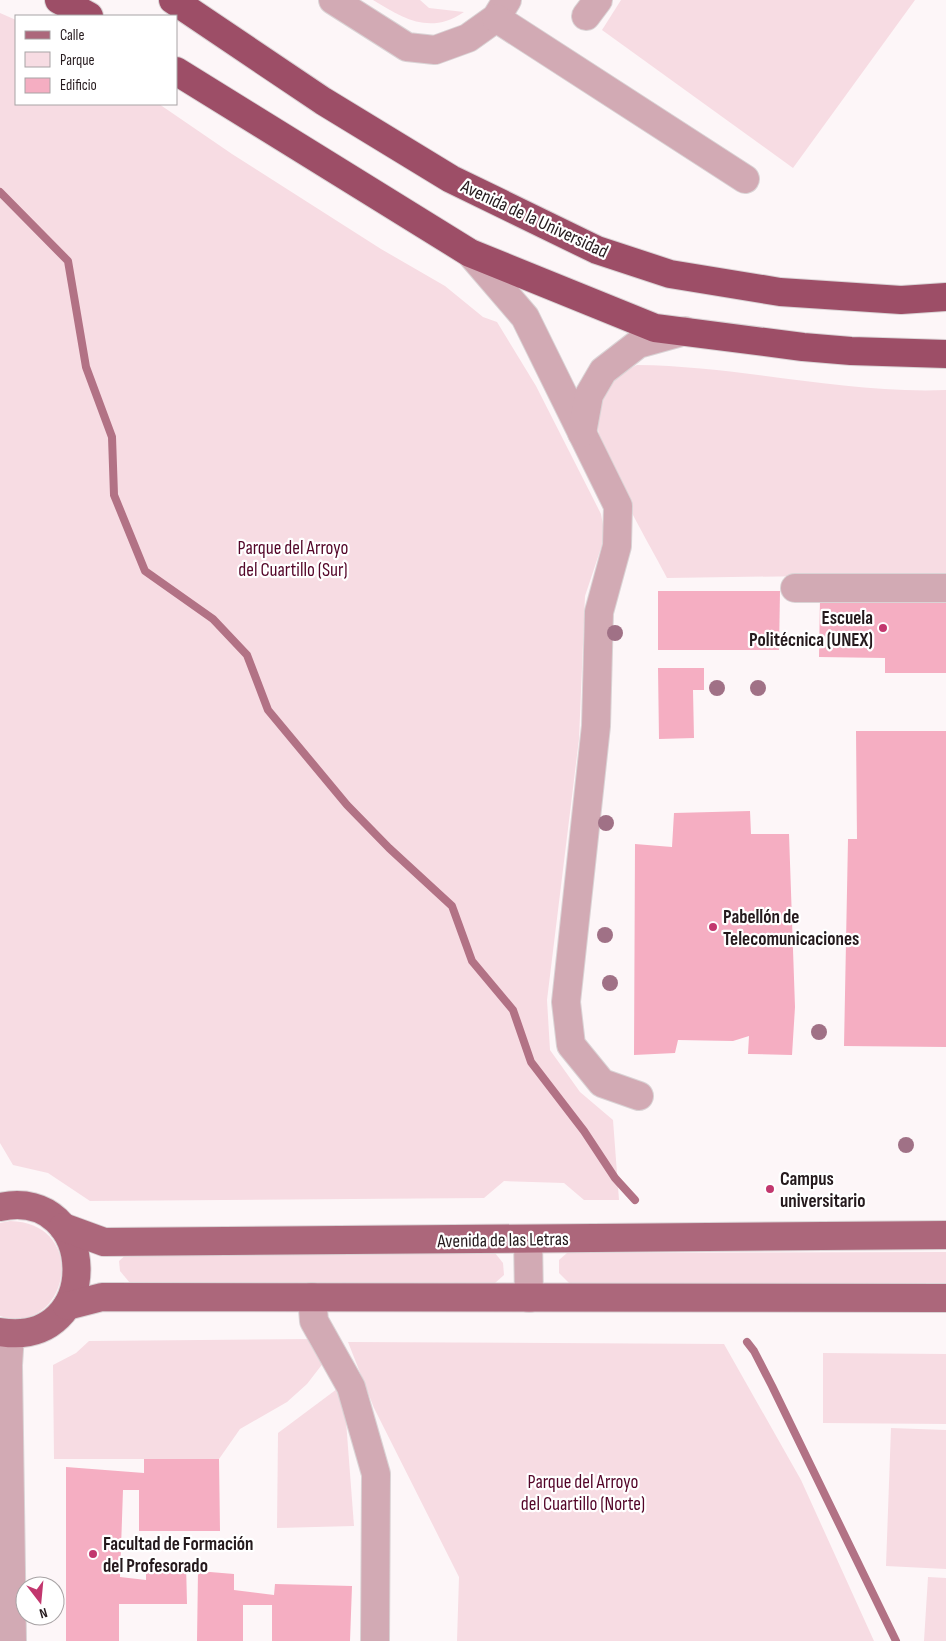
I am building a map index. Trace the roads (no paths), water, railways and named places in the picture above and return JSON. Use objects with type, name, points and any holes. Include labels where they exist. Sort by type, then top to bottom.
[{"type":"highway","points":[[59,0],[87,15]]},
{"type":"highway","name":"Avenida de la Universidad","points":[[173,0],[323,101],[451,179],[597,250],[670,274],[780,292],[901,300],[946,297]]},
{"type":"highway","points":[[178,72],[470,253],[655,328],[851,351],[946,354]]},
{"type":"main road","points":[[0,1207],[20,1206],[36,1209],[50,1216],[62,1228],[75,1249],[78,1266],[77,1283],[67,1306],[54,1320],[38,1329],[5,1333]]},
{"type":"main road","name":"Avenida de las Letras","points":[[62,1228],[104,1242],[946,1235]]},
{"type":"main road","points":[[67,1306],[102,1297],[946,1298]]},
{"type":"street","points":[[334,0],[407,47],[435,50],[468,38],[502,9],[746,180]]},
{"type":"street","points":[[470,253],[525,317],[618,506],[618,538],[599,612],[596,726],[566,1002],[571,1045],[602,1083],[639,1096]]},
{"type":"street","points":[[582,434],[589,395],[603,371],[638,344],[685,332]]},
{"type":"street","points":[[795,588],[946,588]]},
{"type":"street","points":[[528,1239],[529,1298]]},
{"type":"street","points":[[312,1297],[314,1321],[351,1387],[376,1474],[375,1641]]},
{"type":"street","points":[[5,1333],[8,1365],[12,1641]]},
{"type":"waterway","points":[[0,192],[68,261],[86,367],[112,437],[114,495],[145,571],[213,619],[247,655],[268,710],[347,805],[389,848],[452,906],[472,961],[513,1010],[531,1062],[584,1131],[615,1178],[635,1200]]},
{"type":"waterway","points":[[747,1342],[754,1351],[772,1386],[896,1641]]},
{"type":"place","name":"Escuela Politécnica (UNEX)","points":[[883,628]]},
{"type":"place","name":"Pabellón de Telecomunicaciones","points":[[713,927]]},
{"type":"place","name":"Campus universitario","points":[[770,1189]]},
{"type":"place","name":"Facultad de Formación del Profesorado","points":[[93,1554]]},
{"type":"park label","name":"Parque del Arroyo del Cuartillo (Sur)","points":[[293,558]]},
{"type":"park label","name":"Parque del Arroyo del Cuartillo (Norte)","points":[[583,1492]]}]
